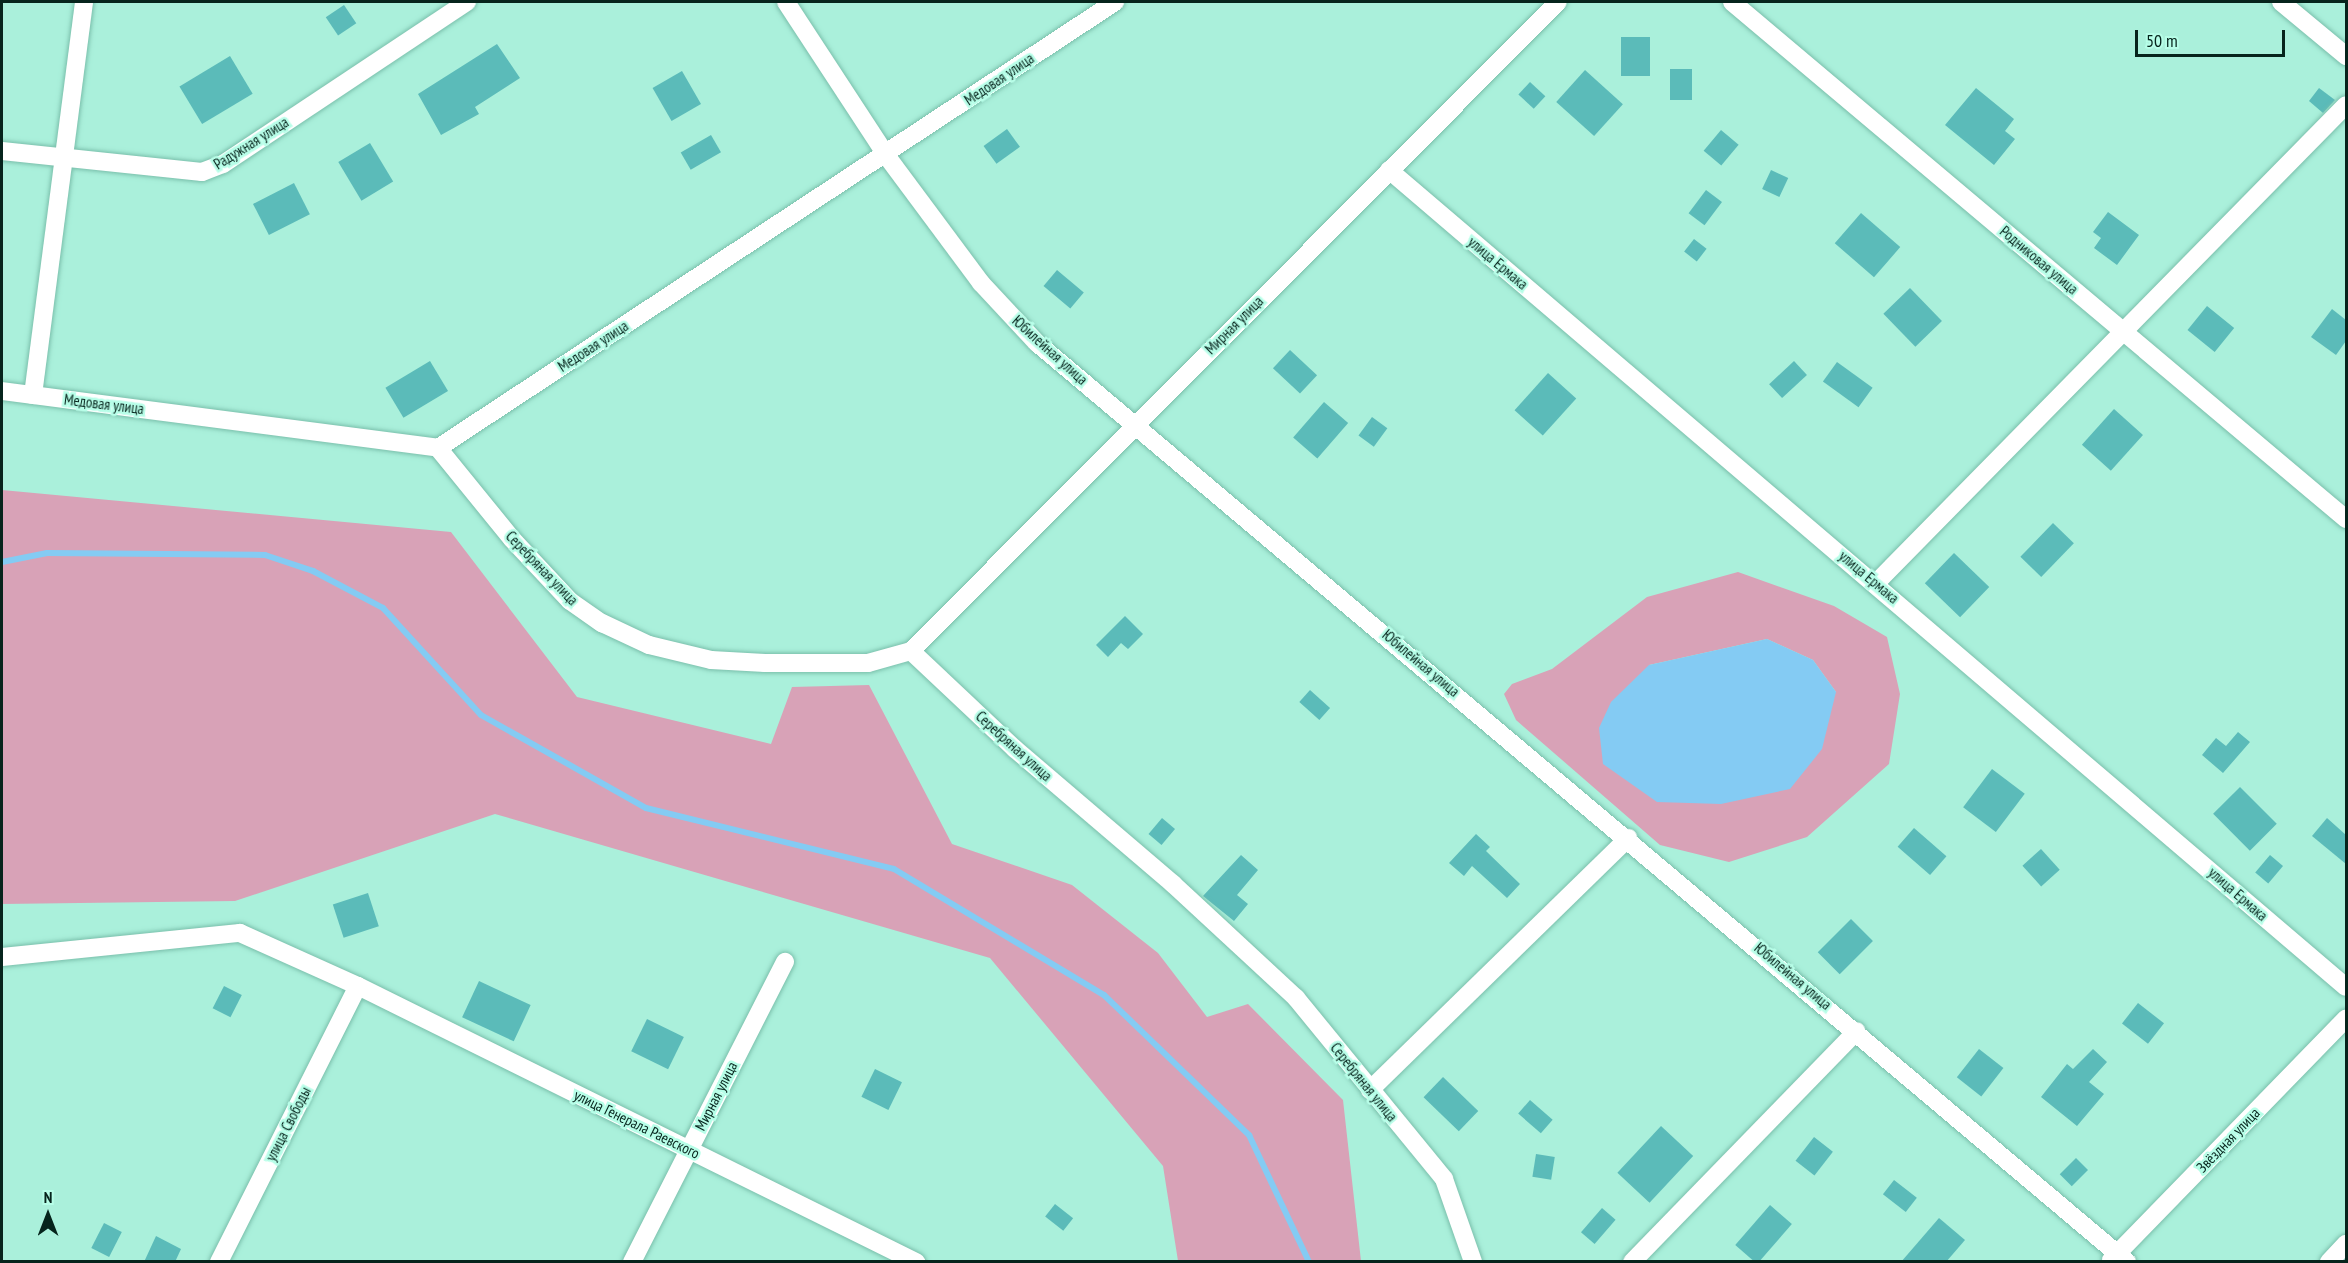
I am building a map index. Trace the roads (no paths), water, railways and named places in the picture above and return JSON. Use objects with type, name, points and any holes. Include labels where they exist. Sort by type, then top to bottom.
[{"type":"street","points":[[33,395],[66,159],[84,2]]},
{"type":"street","name":"Радужная улица","points":[[2,151],[202,172],[223,164],[467,2]]},
{"type":"street","name":"Юбилейная улица","points":[[786,2],[886,155],[1000,305],[1037,343],[1857,1031],[2118,1259]]},
{"type":"street","name":"Медовая улица","points":[[2,391],[438,448],[1115,2]]},
{"type":"street","name":"Мирная улица","points":[[911,651],[1135,423],[1558,2]]},
{"type":"street","name":"Родниковая улица","points":[[1732,2],[2346,519]]},
{"type":"street","points":[[2281,2],[2346,56]]},
{"type":"street","points":[[1876,583],[2126,333],[2346,105]]},
{"type":"street","name":"улица Ермака","points":[[1389,170],[1876,583],[2346,987]]},
{"type":"street","name":"Серебряная улица","points":[[438,448],[512,539],[570,601],[602,623],[649,645],[711,660],[765,663],[868,663],[911,651],[1015,749],[1173,884],[1296,998],[1444,1179],[1473,1262]]},
{"type":"street","points":[[1370,1090],[1628,837]]},
{"type":"street","name":"улица Генерала Раевского","points":[[2,957],[240,933],[358,986],[916,1262]]},
{"type":"street","name":"Мирная улица","points":[[632,1262],[785,962]]},
{"type":"street","name":"улица Свободы","points":[[219,1262],[358,986]]},
{"type":"street","name":"Звёздная улица","points":[[2118,1259],[2346,1018]]},
{"type":"street","points":[[1632,1262],[1857,1031]]},
{"type":"street","points":[[2329,1262],[2346,1244]]},
{"type":"water","points":[[1767,639],[1813,660],[1836,692],[1822,749],[1790,789],[1721,804],[1657,802],[1603,764],[1599,728],[1611,702],[1649,665]]},
{"type":"waterway","points":[[2,562],[47,553],[265,555],[313,571],[383,608],[481,715],[646,808],[894,869],[1104,995],[1249,1135],[1309,1262]]}]
